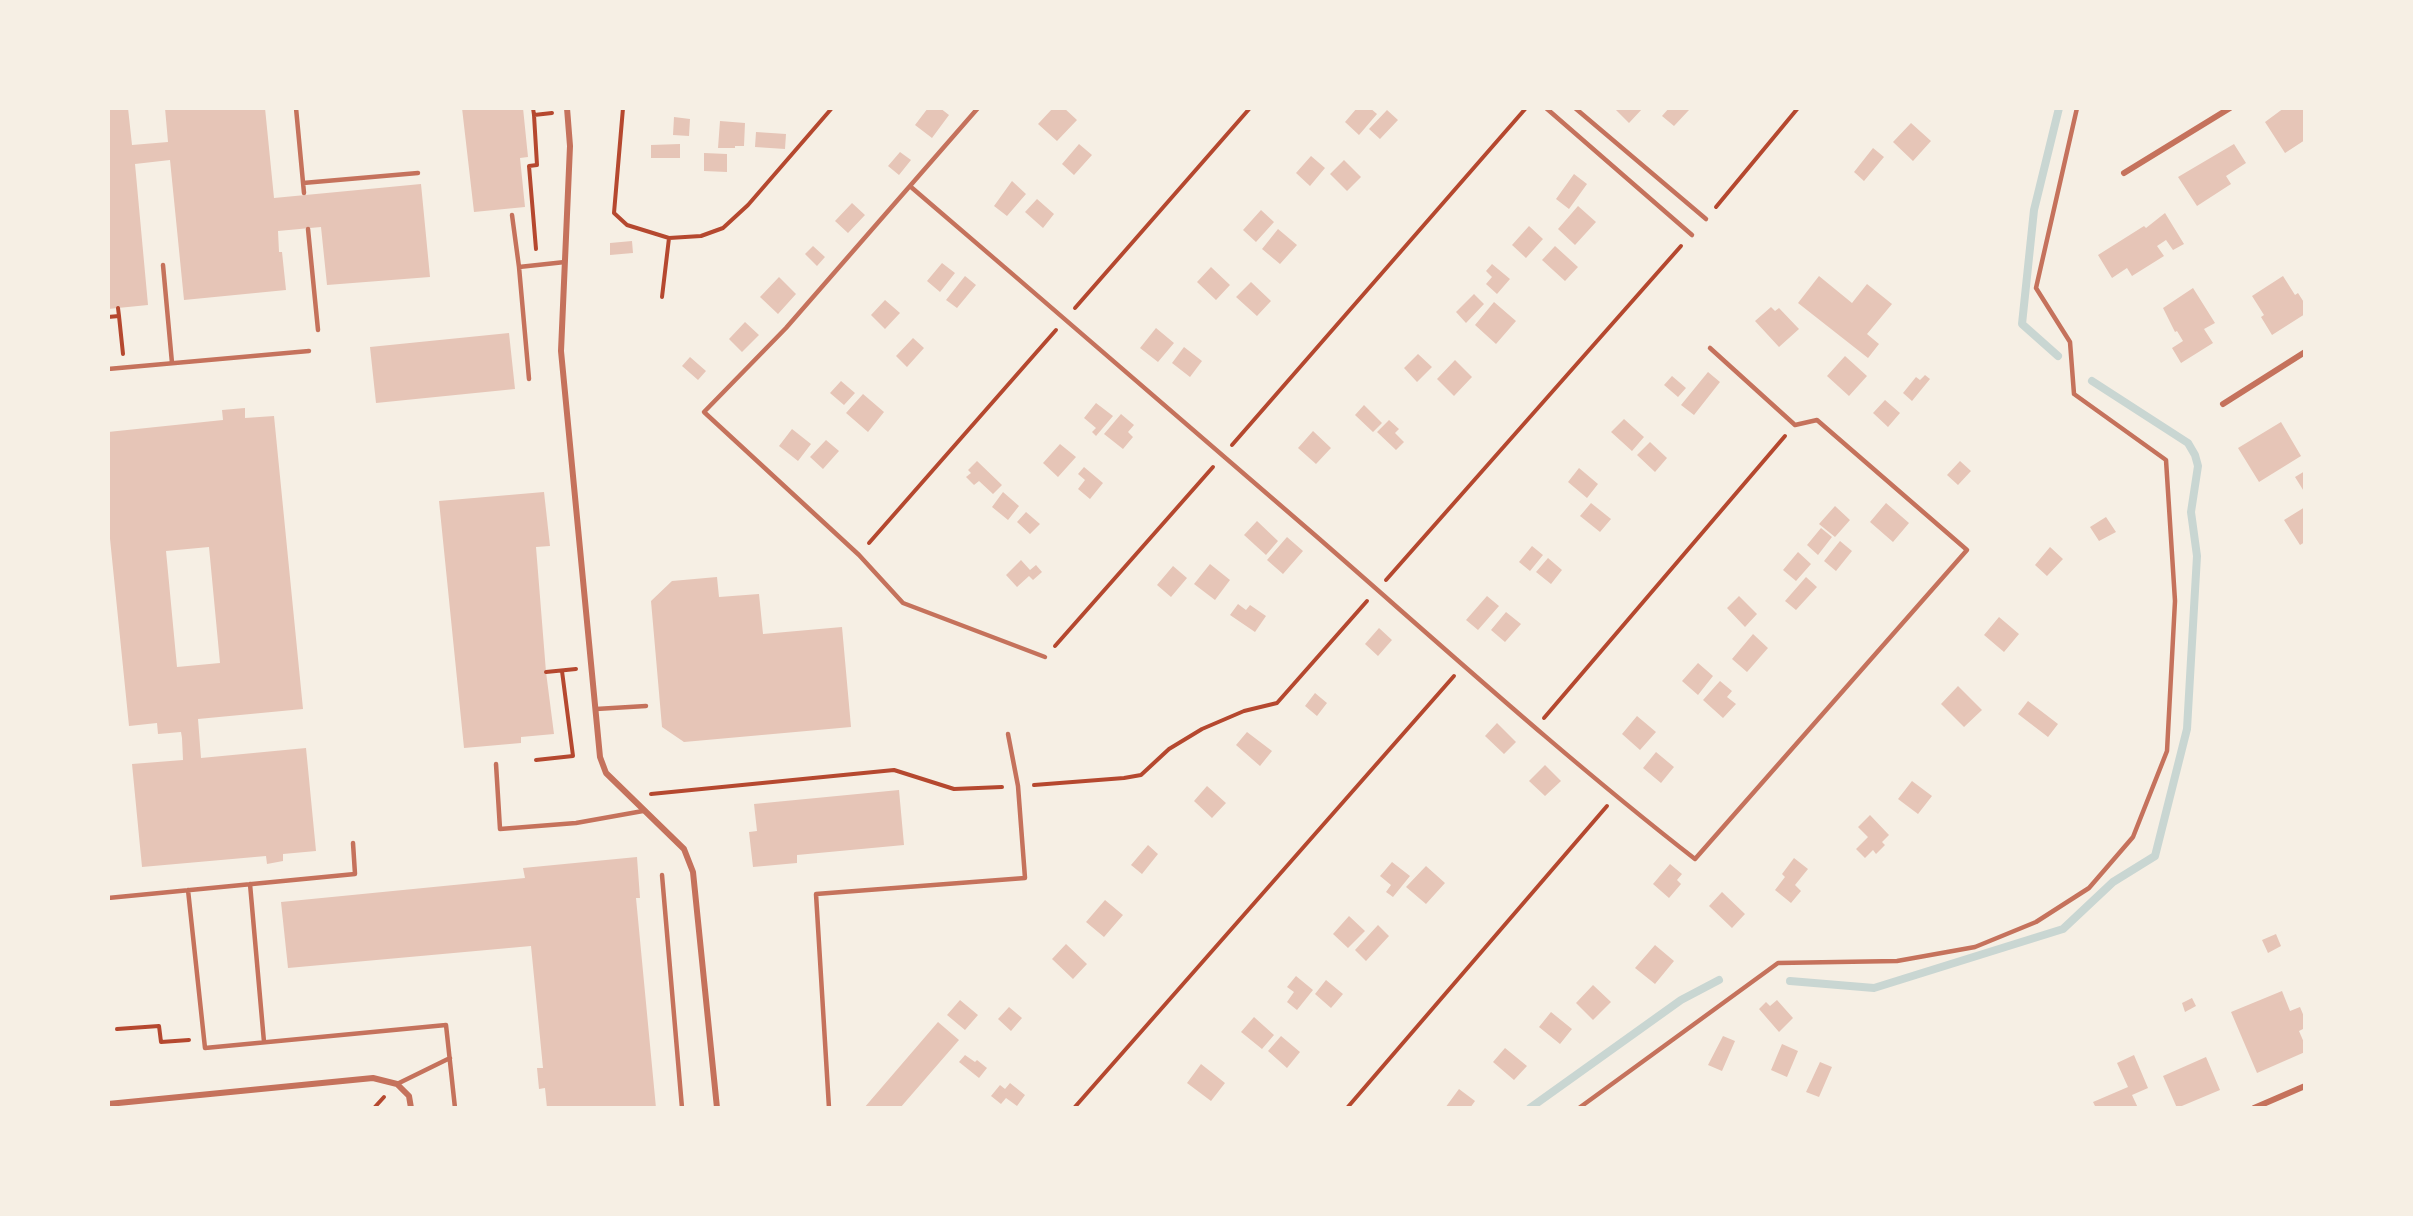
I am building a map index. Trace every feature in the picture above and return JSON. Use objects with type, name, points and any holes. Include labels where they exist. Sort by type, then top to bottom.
[{"type":"street","points":[[2124,173],[2230,108]]},
{"type":"street","points":[[567,110],[570,146],[561,351],[600,757],[606,773],[684,849],[693,872],[717,1108]]},
{"type":"street","points":[[2223,404],[2305,352]]},
{"type":"street","points":[[108,1104],[373,1078],[397,1084],[409,1096],[411,1108]]},
{"type":"street","points":[[2254,1108],[2305,1086]]},
{"type":"lane","points":[[296,108],[304,193]]},
{"type":"lane","points":[[978,108],[786,328],[704,412],[859,555],[903,603],[1045,657]]},
{"type":"lane","points":[[1545,108],[1692,235]]},
{"type":"lane","points":[[1575,108],[1706,219]]},
{"type":"lane","points":[[1579,1108],[1778,963],[1897,961],[1975,947],[2036,922],[2089,888],[2133,837],[2167,751],[2175,601],[2166,460],[2074,394],[2070,342],[2036,288],[2077,108]]},
{"type":"lane","points":[[303,183],[418,173]]},
{"type":"lane","points":[[910,187],[1223,455],[1616,797],[1695,859],[1967,550],[1816,420],[1795,425],[1710,348]]},
{"type":"lane","points":[[512,215],[529,379]]},
{"type":"lane","points":[[308,229],[318,330]]},
{"type":"lane","points":[[519,267],[566,262]]},
{"type":"lane","points":[[163,265],[172,363]]},
{"type":"lane","points":[[108,369],[309,351]]},
{"type":"lane","points":[[596,709],[646,706]]},
{"type":"lane","points":[[829,1108],[816,894],[1025,878],[1018,786],[1008,734]]},
{"type":"lane","points":[[496,764],[501,829],[576,823],[643,811]]},
{"type":"lane","points":[[108,898],[355,874],[353,843]]},
{"type":"lane","points":[[662,875],[682,1108]]},
{"type":"lane","points":[[250,884],[264,1042]]},
{"type":"lane","points":[[188,890],[205,1048],[446,1025],[455,1108]]},
{"type":"lane","points":[[397,1084],[450,1058]]},
{"type":"path","points":[[533,108],[537,165],[529,166],[537,264]]},
{"type":"path","points":[[623,108],[614,213],[627,225],[669,238],[701,236],[723,228],[748,205],[832,108]]},
{"type":"path","points":[[1045,657],[1526,108]]},
{"type":"path","points":[[1706,219],[1798,108]]},
{"type":"path","points":[[534,115],[567,110]]},
{"type":"path","points":[[628,796],[894,770],[954,789],[1141,775],[1169,749],[1202,729],[1244,711],[1277,703],[1692,235]]},
{"type":"path","points":[[662,297],[669,238]]},
{"type":"path","points":[[118,308],[124,368]]},
{"type":"path","points":[[108,317],[119,316]]},
{"type":"path","points":[[1536,728],[1795,425]]},
{"type":"path","points":[[1074,1108],[1463,666]]},
{"type":"path","points":[[546,672],[592,668]]},
{"type":"path","points":[[536,760],[573,756],[562,671]]},
{"type":"path","points":[[1347,1108],[1616,797]]},
{"type":"path","points":[[117,1029],[159,1026],[161,1042],[205,1039]]},
{"type":"building","points":[[108,108],[128,108],[132,145],[168,142],[165,108],[265,108],[274,198],[421,184],[430,277],[327,285],[321,227],[278,231],[279,252],[282,252],[286,290],[184,300],[170,160],[135,164],[148,305],[108,309]]},
{"type":"building","points":[[462,108],[523,108],[528,157],[520,158],[525,207],[474,212]]},
{"type":"building","points":[[928,108],[940,108],[949,115],[932,138],[915,125]]},
{"type":"building","points":[[1053,108],[1064,108],[1077,120],[1057,141],[1038,124]]},
{"type":"building","points":[[1357,108],[1370,108],[1377,114],[1359,135],[1345,122]]},
{"type":"building","points":[[1614,108],[1643,108],[1629,123]]},
{"type":"building","points":[[1669,108],[1689,110],[1674,126],[1662,116]]},
{"type":"building","points":[[2284,108],[2302,108],[2305,112],[2305,140],[2285,153],[2265,122]]},
{"type":"building","points":[[1387,110],[1398,120],[1380,139],[1369,129]]},
{"type":"building","points":[[674,117],[690,119],[689,136],[673,135]]},
{"type":"building","points":[[720,121],[745,123],[744,146],[718,148]]},
{"type":"building","points":[[1911,123],[1931,141],[1913,161],[1893,142]]},
{"type":"building","points":[[756,132],[786,134],[785,149],[755,147]]},
{"type":"building","points":[[680,144],[680,158],[651,158],[651,145]]},
{"type":"building","points":[[1079,144],[1092,155],[1074,175],[1062,164]]},
{"type":"building","points":[[2234,144],[2246,163],[2226,176],[2231,184],[2197,206],[2178,177]]},
{"type":"building","points":[[1873,148],[1884,157],[1864,181],[1854,172]]},
{"type":"building","points":[[900,152],[911,160],[899,175],[888,166]]},
{"type":"building","points":[[704,153],[727,154],[727,172],[704,171]]},
{"type":"building","points":[[1311,156],[1325,168],[1310,186],[1296,173]]},
{"type":"building","points":[[1344,160],[1361,177],[1347,191],[1330,174]]},
{"type":"building","points":[[1574,174],[1587,184],[1569,209],[1556,199]]},
{"type":"building","points":[[1012,181],[1026,194],[1007,216],[994,206]]},
{"type":"building","points":[[1037,199],[1054,214],[1043,228],[1025,212]]},
{"type":"building","points":[[852,203],[865,215],[848,233],[835,221]]},
{"type":"building","points":[[1578,206],[1596,222],[1575,245],[1558,229]]},
{"type":"building","points":[[1261,210],[1274,222],[1256,242],[1243,230]]},
{"type":"building","points":[[2165,213],[2184,244],[2173,250],[2166,240],[2157,246],[2164,256],[2132,276],[2127,268],[2112,278],[2098,255],[2144,226],[2146,228]]},
{"type":"building","points":[[1529,226],[1543,239],[1526,258],[1512,245]]},
{"type":"building","points":[[1278,229],[1297,245],[1280,264],[1262,249]]},
{"type":"building","points":[[632,241],[633,253],[610,255],[610,243]]},
{"type":"building","points":[[813,246],[825,257],[817,266],[805,254]]},
{"type":"building","points":[[1555,246],[1578,267],[1565,281],[1542,260]]},
{"type":"building","points":[[942,263],[955,273],[940,292],[927,281]]},
{"type":"building","points":[[1492,264],[1510,279],[1497,294],[1486,284],[1492,277],[1486,271]]},
{"type":"building","points":[[1211,267],[1230,285],[1216,300],[1197,282]]},
{"type":"building","points":[[965,276],[976,285],[957,308],[946,300]]},
{"type":"building","points":[[1819,276],[1852,303],[1867,284],[1892,304],[1867,334],[1879,344],[1868,358],[1798,303]]},
{"type":"building","points":[[2283,276],[2295,295],[2298,293],[2305,304],[2305,314],[2272,335],[2261,317],[2264,315],[2252,296]]},
{"type":"building","points":[[779,277],[796,294],[778,314],[760,297]]},
{"type":"building","points":[[1251,282],[1271,301],[1257,316],[1236,297]]},
{"type":"building","points":[[2193,288],[2215,323],[2204,329],[2213,343],[2181,363],[2172,348],[2183,341],[2177,331],[2175,332],[2163,308]]},
{"type":"building","points":[[1474,294],[1484,304],[1466,323],[1456,312]]},
{"type":"building","points":[[885,300],[900,313],[885,329],[871,315]]},
{"type":"building","points":[[1494,302],[1516,321],[1496,344],[1475,325]]},
{"type":"building","points":[[1771,307],[1775,311],[1779,308],[1799,329],[1779,347],[1755,321]]},
{"type":"building","points":[[745,322],[759,335],[742,352],[729,339]]},
{"type":"building","points":[[1156,328],[1174,343],[1158,362],[1140,348]]},
{"type":"building","points":[[509,333],[515,389],[376,403],[370,347]]},
{"type":"building","points":[[913,338],[924,348],[907,367],[896,356]]},
{"type":"building","points":[[1184,347],[1202,361],[1190,377],[1172,363]]},
{"type":"building","points":[[1418,354],[1432,367],[1417,382],[1404,368]]},
{"type":"building","points":[[1845,356],[1867,376],[1849,396],[1827,376]]},
{"type":"building","points":[[690,357],[706,371],[698,380],[682,366]]},
{"type":"building","points":[[1455,360],[1472,377],[1454,396],[1437,379]]},
{"type":"building","points":[[1708,372],[1720,382],[1694,415],[1681,405]]},
{"type":"building","points":[[1925,375],[1930,379],[1912,401],[1903,393],[1916,377],[1920,380]]},
{"type":"building","points":[[1672,376],[1686,388],[1678,397],[1664,385]]},
{"type":"building","points":[[841,381],[855,393],[844,405],[830,393]]},
{"type":"building","points":[[863,394],[884,412],[868,432],[846,413]]},
{"type":"building","points":[[1885,400],[1900,413],[1888,427],[1873,413]]},
{"type":"building","points":[[1096,403],[1113,416],[1096,436],[1092,432],[1096,428],[1084,418]]},
{"type":"building","points":[[1364,405],[1382,423],[1373,432],[1355,415]]},
{"type":"building","points":[[245,408],[245,418],[274,416],[303,709],[198,719],[201,758],[306,748],[316,851],[283,854],[283,861],[267,864],[266,856],[142,867],[132,764],[183,760],[182,738],[181,732],[158,734],[157,723],[129,726],[108,519],[108,432],[223,420],[222,410]],"holes":[[[209,547],[220,663],[177,667],[166,551]]]},
{"type":"building","points":[[1121,414],[1134,425],[1128,432],[1133,437],[1123,449],[1104,434]]},
{"type":"building","points":[[1624,419],[1644,437],[1632,451],[1611,432]]},
{"type":"building","points":[[1389,420],[1399,429],[1395,433],[1404,442],[1396,450],[1377,432]]},
{"type":"building","points":[[2281,422],[2301,456],[2259,482],[2238,448]]},
{"type":"building","points":[[792,429],[811,444],[798,461],[779,446]]},
{"type":"building","points":[[1313,431],[1331,448],[1316,464],[1298,448]]},
{"type":"building","points":[[826,440],[839,451],[823,469],[810,457]]},
{"type":"building","points":[[1650,442],[1667,458],[1655,472],[1637,455]]},
{"type":"building","points":[[1060,444],[1076,457],[1058,477],[1043,463]]},
{"type":"building","points":[[977,461],[1002,485],[993,494],[979,481],[974,485],[966,477],[971,473],[968,470]]},
{"type":"building","points":[[1960,461],[1971,471],[1958,485],[1947,475]]},
{"type":"building","points":[[1084,467],[1103,483],[1090,499],[1078,489],[1085,480],[1078,474]]},
{"type":"building","points":[[1579,468],[1598,484],[1587,498],[1568,482]]},
{"type":"building","points":[[2305,471],[2305,493],[2295,477]]},
{"type":"building","points":[[544,492],[550,546],[536,547],[546,672],[554,734],[521,737],[521,743],[464,748],[439,501]]},
{"type":"building","points":[[1003,492],[1019,506],[1008,520],[992,507]]},
{"type":"building","points":[[1591,503],[1611,519],[1600,532],[1580,516]]},
{"type":"building","points":[[1886,503],[1909,523],[1893,542],[1870,522]]},
{"type":"building","points":[[1835,506],[1850,520],[1835,537],[1819,524]]},
{"type":"building","points":[[2305,507],[2305,542],[2300,545],[2284,520]]},
{"type":"building","points":[[1026,512],[1040,524],[1030,534],[1017,522]]},
{"type":"building","points":[[2106,517],[2116,532],[2099,541],[2090,527]]},
{"type":"building","points":[[1257,521],[1278,541],[1266,555],[1244,535]]},
{"type":"building","points":[[1821,528],[1832,537],[1818,555],[1807,545]]},
{"type":"building","points":[[1287,537],[1303,551],[1283,574],[1267,560]]},
{"type":"building","points":[[1840,541],[1852,551],[1836,571],[1824,561]]},
{"type":"building","points":[[1532,546],[1543,555],[1530,571],[1519,562]]},
{"type":"building","points":[[2050,547],[2063,559],[2047,576],[2035,565]]},
{"type":"building","points":[[1798,552],[1811,564],[1796,581],[1783,570]]},
{"type":"building","points":[[1548,558],[1562,570],[1551,584],[1536,572]]},
{"type":"building","points":[[1021,560],[1030,570],[1036,565],[1042,572],[1033,580],[1029,576],[1017,587],[1006,575]]},
{"type":"building","points":[[1210,564],[1230,580],[1215,600],[1194,584]]},
{"type":"building","points":[[1173,566],[1187,578],[1171,597],[1157,585]]},
{"type":"building","points":[[717,577],[719,597],[759,594],[763,634],[842,627],[851,727],[684,742],[662,727],[651,601],[672,581]]},
{"type":"building","points":[[1806,577],[1817,587],[1796,610],[1785,601]]},
{"type":"building","points":[[1487,596],[1499,606],[1478,630],[1466,620]]},
{"type":"building","points":[[1739,596],[1757,614],[1745,627],[1727,608]]},
{"type":"building","points":[[1238,604],[1246,610],[1250,605],[1266,616],[1255,632],[1230,615]]},
{"type":"building","points":[[1506,612],[1521,624],[1505,642],[1491,630]]},
{"type":"building","points":[[1999,617],[2019,634],[2004,652],[1984,635]]},
{"type":"building","points":[[1379,628],[1392,640],[1378,656],[1365,644]]},
{"type":"building","points":[[1753,634],[1768,648],[1747,672],[1732,659]]},
{"type":"building","points":[[1698,663],[1713,676],[1698,695],[1682,681]]},
{"type":"building","points":[[1720,681],[1732,691],[1727,697],[1736,704],[1723,718],[1703,700]]},
{"type":"building","points":[[1958,686],[1982,710],[1964,727],[1941,704]]},
{"type":"building","points":[[1315,693],[1327,703],[1317,716],[1305,706]]},
{"type":"building","points":[[2028,701],[2058,724],[2048,737],[2018,714]]},
{"type":"building","points":[[1637,716],[1656,732],[1640,750],[1622,734]]},
{"type":"building","points":[[1497,723],[1516,742],[1504,754],[1485,736]]},
{"type":"building","points":[[1247,732],[1272,751],[1260,766],[1236,745]]},
{"type":"building","points":[[1656,752],[1674,767],[1661,783],[1643,768]]},
{"type":"building","points":[[1545,765],[1561,781],[1545,796],[1529,781]]},
{"type":"building","points":[[1912,781],[1932,796],[1918,814],[1898,799]]},
{"type":"building","points":[[1207,786],[1226,803],[1212,818],[1194,801]]},
{"type":"building","points":[[899,790],[904,845],[797,855],[797,863],[753,867],[749,832],[757,831],[754,804]]},
{"type":"building","points":[[1870,815],[1889,835],[1882,842],[1885,845],[1876,854],[1873,850],[1865,858],[1856,849],[1868,837],[1858,827]]},
{"type":"building","points":[[1148,845],[1158,854],[1142,874],[1131,865]]},
{"type":"building","points":[[637,857],[640,898],[636,898],[656,1108],[547,1108],[545,1088],[539,1089],[537,1068],[543,1068],[531,946],[288,968],[281,902],[525,878],[523,868]]},
{"type":"building","points":[[1794,858],[1808,869],[1795,885],[1801,891],[1791,903],[1775,890],[1785,877],[1782,874]]},
{"type":"building","points":[[1392,862],[1410,876],[1393,897],[1386,892],[1391,885],[1380,876]]},
{"type":"building","points":[[1670,864],[1682,874],[1677,880],[1681,884],[1669,898],[1653,884]]},
{"type":"building","points":[[1426,866],[1445,883],[1426,904],[1406,887]]},
{"type":"building","points":[[1722,892],[1745,914],[1732,928],[1709,906]]},
{"type":"building","points":[[1105,900],[1123,915],[1104,937],[1086,922]]},
{"type":"building","points":[[1349,916],[1365,931],[1348,948],[1333,934]]},
{"type":"building","points":[[1378,925],[1389,936],[1366,961],[1355,950]]},
{"type":"building","points":[[2276,934],[2281,946],[2268,953],[2262,940]]},
{"type":"building","points":[[1066,944],[1087,964],[1073,979],[1052,959]]},
{"type":"building","points":[[1655,945],[1674,961],[1655,984],[1635,968]]},
{"type":"building","points":[[1296,976],[1313,990],[1297,1010],[1287,1002],[1294,992],[1287,987]]},
{"type":"building","points":[[1326,980],[1343,994],[1331,1008],[1315,994]]},
{"type":"building","points":[[1593,985],[1611,1002],[1593,1020],[1576,1003]]},
{"type":"building","points":[[2282,991],[2290,1011],[2300,1007],[2305,1019],[2305,1028],[2299,1031],[2305,1045],[2305,1052],[2257,1073],[2231,1012]]},
{"type":"building","points":[[2192,998],[2196,1006],[2185,1012],[2182,1003]]},
{"type":"building","points":[[960,1000],[978,1015],[965,1030],[947,1015]]},
{"type":"building","points":[[1777,1000],[1793,1018],[1779,1032],[1759,1009],[1766,1002],[1770,1006]]},
{"type":"building","points":[[1009,1007],[1022,1018],[1011,1031],[998,1019]]},
{"type":"building","points":[[1551,1012],[1572,1029],[1560,1044],[1539,1027]]},
{"type":"building","points":[[1254,1017],[1274,1035],[1262,1049],[1241,1032]]},
{"type":"building","points":[[938,1022],[959,1040],[900,1108],[864,1108]]},
{"type":"building","points":[[1281,1036],[1300,1052],[1287,1068],[1268,1051]]},
{"type":"building","points":[[1723,1036],[1735,1041],[1722,1071],[1708,1065]]},
{"type":"building","points":[[1782,1044],[1798,1051],[1787,1077],[1771,1070]]},
{"type":"building","points":[[1505,1048],[1527,1066],[1514,1080],[1493,1062]]},
{"type":"building","points":[[965,1055],[975,1062],[977,1060],[987,1068],[979,1078],[959,1062]]},
{"type":"building","points":[[2134,1055],[2148,1088],[2132,1095],[2138,1108],[2096,1108],[2093,1102],[2128,1087],[2117,1063]]},
{"type":"building","points":[[2206,1057],[2220,1090],[2177,1108],[2163,1076]]},
{"type":"building","points":[[1820,1062],[1832,1067],[1819,1097],[1806,1092]]},
{"type":"building","points":[[1201,1064],[1225,1083],[1211,1101],[1187,1083]]},
{"type":"building","points":[[1010,1083],[1025,1095],[1017,1106],[1006,1098],[1001,1104],[991,1096],[1000,1085],[1005,1089]]},
{"type":"building","points":[[1459,1089],[1475,1101],[1470,1108],[1445,1108]]},
{"type":"waterway","points":[[2058,356],[2022,324],[2034,210],[2059,108]]},
{"type":"waterway","points":[[1790,981],[1874,988],[2063,929],[2113,882],[2155,856],[2187,729],[2197,556],[2191,512],[2198,466],[2188,443],[2092,381]]},
{"type":"waterway","points":[[1530,1108],[1681,1000],[1719,980]]}]
